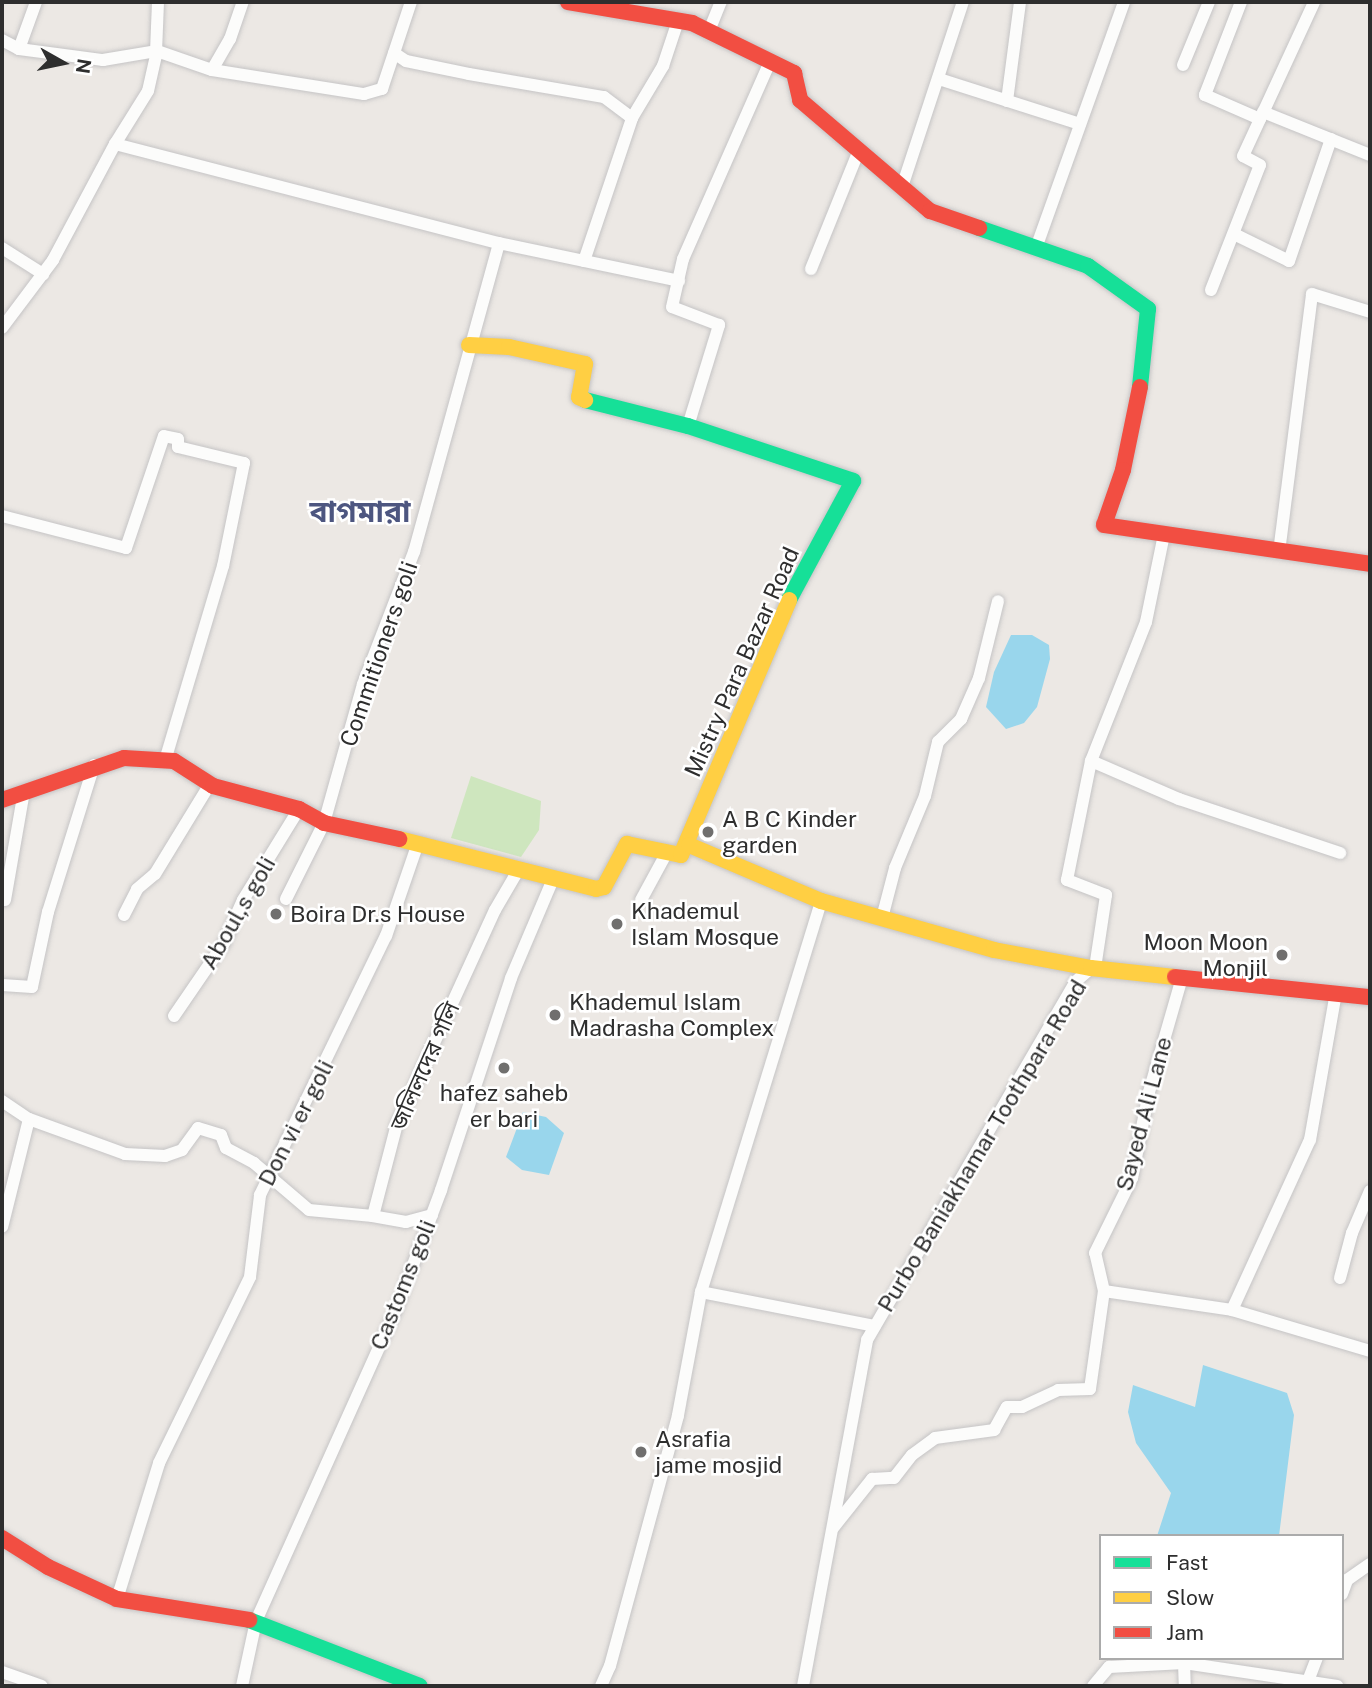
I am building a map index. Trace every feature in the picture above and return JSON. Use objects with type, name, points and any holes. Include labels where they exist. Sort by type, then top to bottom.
[{"type":"street","points":[[19,50],[36,2]]},
{"type":"street","points":[[2,328],[43,274],[115,144],[148,91],[156,51],[158,2]]},
{"type":"street","points":[[212,70],[243,2]]},
{"type":"street","points":[[2,40],[19,50],[103,60],[156,51],[212,70],[364,94],[382,89],[411,2]]},
{"type":"street","points":[[568,2],[678,21],[709,31],[794,73],[800,100],[930,211],[1088,266],[1149,309],[1137,410],[1123,470],[1104,525],[1370,564]]},
{"type":"street","points":[[709,31],[721,2]]},
{"type":"street","points":[[902,187],[963,2]]},
{"type":"street","points":[[1007,101],[1020,2]]},
{"type":"street","points":[[1036,248],[1124,2]]},
{"type":"street","points":[[1183,65],[1209,2]]},
{"type":"street","points":[[1241,2],[1205,95],[1370,155]]},
{"type":"street","points":[[1211,290],[1236,235],[1260,165],[1243,156],[1314,2]]},
{"type":"street","points":[[584,261],[632,118],[663,66],[678,21]]},
{"type":"street","points":[[394,53],[406,61],[604,97],[632,118]]},
{"type":"street","points":[[688,426],[719,325],[672,307],[683,259],[770,62]]},
{"type":"street","points":[[939,79],[1080,124]]},
{"type":"street","points":[[1236,235],[1289,261],[1331,139]]},
{"type":"street","points":[[115,144],[499,243],[679,281]]},
{"type":"street","points":[[811,270],[859,150]]},
{"type":"street","name":"Commitioners goli","points":[[286,899],[324,823],[363,684],[414,552],[469,345],[477,333],[499,243]]},
{"type":"street","points":[[2,248],[43,274]]},
{"type":"street","points":[[1279,552],[1312,294],[1370,312]]},
{"type":"street","name":"Mistry Para Bazar Road","points":[[469,345],[509,347],[585,364],[579,397],[688,426],[853,481],[790,598],[689,845]]},
{"type":"street","points":[[6,517],[126,548],[164,436],[178,439],[178,447],[244,463],[223,566],[165,761]]},
{"type":"street","points":[[1093,968],[1106,895],[1067,880],[1091,761],[1146,622],[1164,534]]},
{"type":"street","points":[[882,918],[895,868],[925,796],[938,742],[961,719],[979,678],[998,601]]},
{"type":"street","points":[[2,800],[94,765],[124,758],[174,761],[209,784],[299,809],[324,823],[417,846],[456,851],[553,879],[604,887],[627,844],[677,857],[689,845],[821,901],[994,950],[1093,968],[1370,997]]},
{"type":"street","points":[[1091,761],[1179,799],[1340,853]]},
{"type":"street","points":[[2,985],[32,987],[48,912],[94,765]]},
{"type":"street","points":[[124,915],[137,889],[155,874],[209,784]]},
{"type":"street","points":[[5,900],[24,792]]},
{"type":"street","name":"Aboul,s goli","points":[[174,1016],[224,943],[243,900],[299,809]]},
{"type":"street","name":"Don vi er goli","points":[[117,1599],[159,1463],[250,1277],[260,1195],[386,936],[417,846]]},
{"type":"street","points":[[642,900],[666,854]]},
{"type":"street","name":"জলিলদের গলি","points":[[373,1216],[397,1124],[495,910],[519,869]]},
{"type":"street","name":"Castoms goli","points":[[242,1686],[256,1621],[396,1310],[432,1215],[511,978],[553,879]]},
{"type":"street","points":[[601,1686],[611,1666],[678,1415],[701,1292],[821,901]]},
{"type":"street","name":"Purbo Baniakhamar Toothpara Road","points":[[803,1686],[867,1340],[1075,982],[1093,968]]},
{"type":"street","name":"Sayed Ali Lane","points":[[832,1529],[873,1479],[894,1478],[912,1455],[935,1438],[994,1430],[1007,1407],[1022,1407],[1058,1390],[1090,1389],[1104,1291],[1095,1253],[1132,1178],[1149,1092],[1182,978]]},
{"type":"street","points":[[1232,1310],[1310,1140],[1336,993]]},
{"type":"street","points":[[2,1101],[29,1119],[125,1154],[165,1156],[182,1150],[198,1128],[221,1135],[226,1147],[309,1210],[406,1222],[432,1215]]},
{"type":"street","points":[[2,1227],[29,1119]]},
{"type":"street","points":[[1340,1278],[1352,1233],[1370,1191]]},
{"type":"street","points":[[1104,1291],[1232,1310],[1370,1351]]},
{"type":"street","name":"Purbo Baniakhamar Toothpara Road","points":[[701,1292],[875,1326]]},
{"type":"street","points":[[2,1538],[48,1567],[117,1599],[256,1621],[420,1686]]},
{"type":"street","points":[[1344,1589],[1348,1580],[1370,1564]]},
{"type":"street","points":[[1308,1681],[1316,1660]]},
{"type":"street","points":[[1184,1663],[1185,1686]]},
{"type":"street","points":[[1093,1686],[1109,1667],[1184,1663],[1337,1686]]},
{"type":"street","points":[[2,1672],[42,1686]]},
{"type":"green space","points":[[471,776],[541,801],[539,830],[521,857],[451,838]]},
{"type":"water","points":[[1011,635],[1032,635],[1049,645],[1050,659],[1037,707],[1024,723],[1006,729],[986,707],[994,672]]},
{"type":"water","points":[[523,1112],[546,1117],[564,1133],[549,1175],[522,1170],[506,1157]]},
{"type":"water","points":[[1203,1365],[1287,1393],[1294,1415],[1279,1534],[1158,1534],[1171,1493],[1136,1443],[1128,1412],[1133,1385],[1195,1407]]},
{"type":"traffic: fast","points":[[979,228],[1088,266],[1148,309],[1140,387]]},
{"type":"traffic: fast","points":[[585,400],[688,426],[853,481],[789,600]]},
{"type":"traffic: fast","points":[[249,1620],[420,1686]]},
{"type":"traffic: slow","points":[[469,345],[509,347],[585,364],[579,397],[585,400]]},
{"type":"traffic: slow","points":[[399,839],[596,889],[604,887],[627,844],[681,855],[789,600]]},
{"type":"traffic: slow","points":[[689,845],[821,901],[994,950],[1091,968],[1175,977]]},
{"type":"traffic: jam","points":[[568,2],[692,23],[794,73],[800,100],[930,211],[979,228]]},
{"type":"traffic: jam","points":[[1140,387],[1123,470],[1104,525],[1370,564]]},
{"type":"traffic: jam","points":[[2,800],[124,758],[174,761],[213,786],[299,809],[324,823],[399,839]]},
{"type":"traffic: jam","points":[[1175,977],[1370,997]]},
{"type":"traffic: jam","points":[[2,1538],[48,1567],[117,1599],[249,1620]]},
{"type":"place","name":"A B C Kinder garden","points":[[708,832]]},
{"type":"place","name":"Boira Dr.s House","points":[[276,914]]},
{"type":"place","name":"Khademul Islam Mosque","points":[[617,924]]},
{"type":"place","name":"Moon Moon Monjil","points":[[1282,955]]},
{"type":"place","name":"Khademul Islam Madrasha Complex","points":[[555,1015]]},
{"type":"place","name":"hafez saheb er bari","points":[[504,1068]]},
{"type":"place","name":"Asrafia jame mosjid","points":[[641,1452]]},
{"type":"district","name":"বাগমারা","points":[[360,511]]}]
